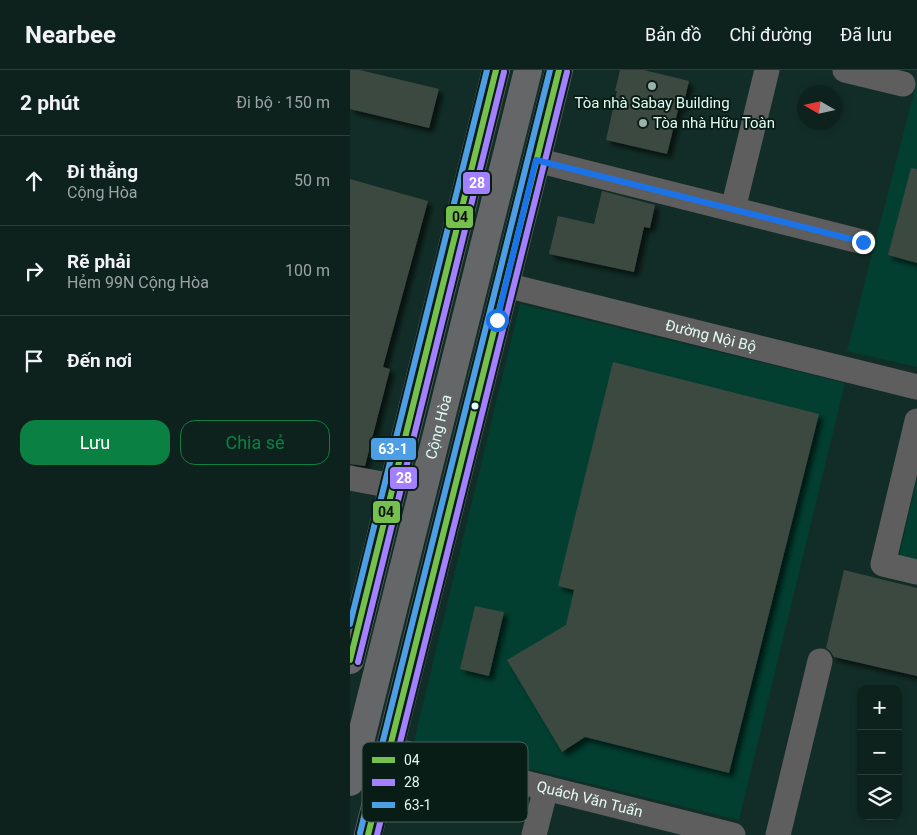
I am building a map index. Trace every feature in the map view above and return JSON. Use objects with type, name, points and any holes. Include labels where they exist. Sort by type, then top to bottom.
[{"type":"main road","name":"Cộng Hòa","points":[[351,650],[496,70]]},
{"type":"main road","name":"Cộng Hòa","points":[[350,782],[528,70]]},
{"type":"main road","name":"Cộng Hòa","points":[[392,742],[559,70]]},
{"type":"main road","name":"Cộng Hòa","points":[[368,835],[371,822]]},
{"type":"street","points":[[733,209],[767,70]]},
{"type":"street","points":[[845,70],[902,84]]},
{"type":"street","points":[[536,160],[863,242]]},
{"type":"street","name":"Đường Nội Bộ","points":[[505,284],[917,387]]},
{"type":"street","points":[[917,421],[883,564],[917,572]]},
{"type":"street","points":[[350,478],[393,486]]},
{"type":"street","points":[[778,835],[820,661]]},
{"type":"street","name":"Quách Văn Tuấn","points":[[528,784],[729,834]]},
{"type":"street","points":[[534,835],[546,788]]},
{"type":"shaded area","points":[[917,81],[917,367],[847,351]]},
{"type":"shaded area","points":[[520,304],[845,383],[739,820],[528,769],[528,742],[414,741]]},
{"type":"shaded area","points":[[917,480],[917,561],[899,556]]},
{"type":"building","points":[[350,70],[360,70],[439,89],[429,128],[350,109]]},
{"type":"building","name":"Tòa nhà Hữu Toàn","points":[[620,70],[644,70],[689,81],[683,107],[679,106],[667,154],[606,140]]},
{"type":"building","points":[[911,168],[917,169],[917,263],[888,255]]},
{"type":"building","points":[[350,179],[428,201],[383,367],[390,369],[365,466],[350,464]]},
{"type":"building","points":[[602,191],[655,205],[650,228],[644,227],[634,272],[549,254],[558,216],[594,224]]},
{"type":"building","points":[[613,362],[819,414],[729,773],[585,737],[562,752],[507,660],[566,625],[574,590],[558,586]]},
{"type":"building","points":[[844,570],[917,588],[917,676],[834,657],[826,648]]},
{"type":"building","points":[[475,606],[504,612],[489,676],[460,669]]},
{"type":"transit line","name":"63-1","points":[[350,624],[487,70]]},
{"type":"transit line","name":"04","points":[[350,660],[496,70]]},
{"type":"transit line","name":"63-1","points":[[383,742],[550,70]]},
{"type":"transit line","name":"04","points":[[391,742],[559,70]]},
{"type":"transit line","name":"28","points":[[358,662],[504,72]]},
{"type":"transit line","name":"28","points":[[400,742],[567,72]]},
{"type":"transit line","name":"63-1","points":[[360,833],[363,822]]},
{"type":"transit line","name":"04","points":[[368,835],[371,822]]},
{"type":"transit line","name":"28","points":[[377,835],[380,822]]},
{"type":"place","name":"Tòa nhà Sabay Building","points":[[652,86]]},
{"type":"place","name":"Tòa nhà Hữu Toàn","points":[[643,123]]},
{"type":"route","points":[[497,320],[536,160],[863,242]]}]
